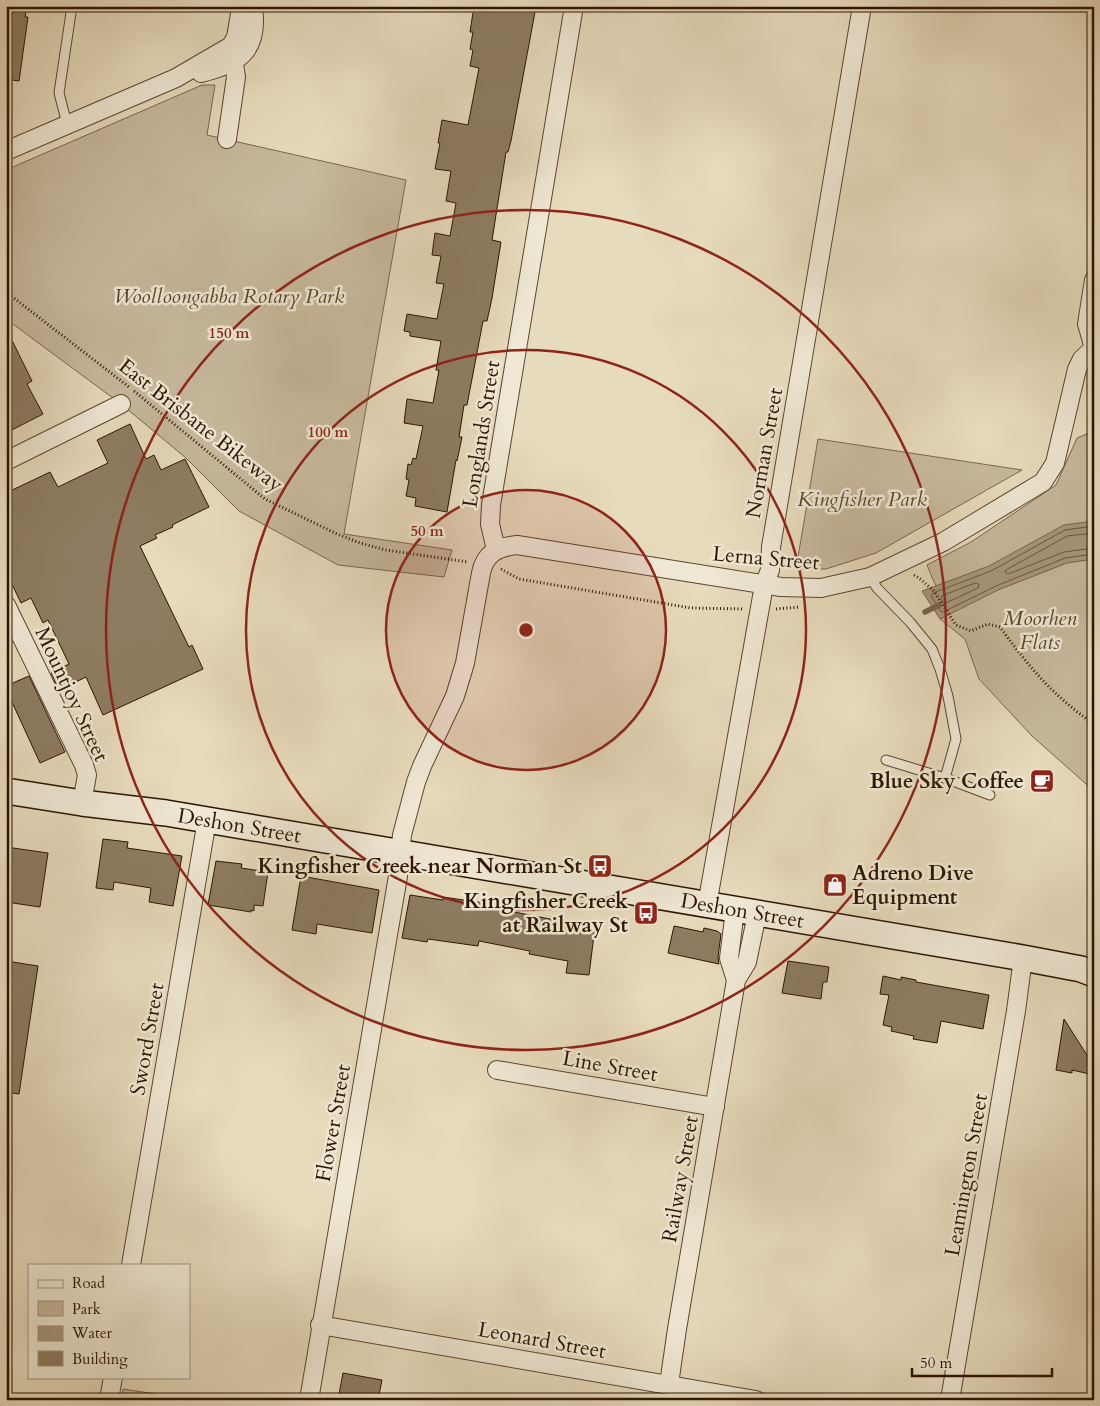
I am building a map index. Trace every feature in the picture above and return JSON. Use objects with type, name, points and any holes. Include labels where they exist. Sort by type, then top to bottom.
[{"type":"street","points":[[227,139],[235,81],[232,53],[244,6]]},
{"type":"street","points":[[6,151],[232,53],[246,52],[251,41],[254,19],[253,6]]},
{"type":"street","name":"Longlands Street","points":[[496,550],[490,524],[491,505],[574,6]]},
{"type":"street","name":"Norman Street","points":[[707,905],[764,585],[770,570],[771,548],[862,6]]},
{"type":"street","points":[[1094,280],[1086,324],[1094,348]]},
{"type":"street","name":"Lerna Street","points":[[496,550],[502,547],[517,545],[764,585],[821,588],[870,577],[943,542],[1043,482],[1055,464],[1077,369],[1082,359],[1094,348]]},
{"type":"street","points":[[6,461],[121,404]]},
{"type":"street","points":[[401,854],[402,835],[416,782],[455,696],[465,663],[482,565],[490,553],[496,550]]},
{"type":"street","name":"Mountjoy Street","points":[[6,605],[84,765],[87,775],[82,803]]},
{"type":"street","name":"Deshon Street","points":[[6,791],[207,820],[1023,958],[1081,969],[1094,974]]},
{"type":"street","name":"Sword Street","points":[[131,1264],[207,820]]},
{"type":"street","name":"Flower Street","points":[[309,1400],[320,1325],[401,854]]},
{"type":"street","name":"Railway Street","points":[[669,1384],[736,980],[729,958],[746,912]]},
{"type":"street","name":"Leamington Street","points":[[950,1400],[998,1119],[1023,958]]},
{"type":"street","name":"Line Street","points":[[497,1070],[715,1107]]},
{"type":"street","name":"Leonard Street","points":[[320,1325],[756,1400]]},
{"type":"street","points":[[109,1400],[112,1378]]},
{"type":"lane","points":[[67,124],[59,93],[72,6]]},
{"type":"lane","points":[[870,577],[877,588],[910,622],[932,649],[940,669],[948,696],[956,739],[945,778]]},
{"type":"lane","points":[[886,760],[945,778],[990,796]]},
{"type":"path","name":"East Brisbane Bikeway","points":[[6,292],[146,400],[265,499],[337,534],[386,550],[463,561],[500,569],[519,579],[681,606],[710,609],[760,610],[808,606]]},
{"type":"path","points":[[908,573],[919,578],[933,590],[956,625],[971,631],[988,624],[1000,626],[1032,670],[1051,690],[1071,709],[1094,724]]},
{"type":"green space","name":"Woolloongabba Rotary Park","points":[[202,85],[215,85],[207,135],[406,180],[344,534],[452,550],[444,577],[338,565],[239,511],[186,458],[121,404],[6,319],[6,170]]},
{"type":"green space","name":"Moorhen Flats","points":[[1094,431],[1094,791],[1032,736],[979,679],[965,639],[940,619],[953,612],[934,582],[927,565],[971,542],[1056,485],[1077,438]]},
{"type":"green space","name":"Kingfisher Park","points":[[818,439],[1022,470],[876,553],[826,569],[796,569]]},
{"type":"green space","points":[[123,1389],[196,1400],[121,1400]]},
{"type":"water","points":[[1094,521],[1094,559],[1067,563],[998,590],[940,619],[922,591],[989,566],[1064,525]]},
{"type":"building","points":[[6,6],[27,6],[25,17],[28,17],[19,81],[6,79]]},
{"type":"building","points":[[474,6],[499,6],[535,12],[511,141],[508,152],[506,152],[492,240],[501,242],[492,298],[487,321],[483,321],[467,405],[464,405],[459,437],[462,437],[447,512],[415,506],[416,498],[406,496],[409,480],[406,479],[408,464],[411,465],[413,458],[416,459],[423,426],[404,423],[407,399],[433,403],[439,370],[436,370],[441,341],[410,336],[410,332],[404,331],[407,314],[437,319],[444,284],[436,283],[441,256],[432,255],[435,233],[450,236],[456,203],[446,201],[451,171],[435,169],[440,143],[438,143],[442,120],[468,125],[479,68],[470,66],[473,50],[470,49],[473,32],[470,32]]},
{"type":"building","points":[[6,328],[32,381],[27,384],[43,414],[6,433]]},
{"type":"building","points":[[130,424],[146,459],[154,455],[161,470],[185,459],[209,507],[172,525],[173,527],[155,535],[157,538],[140,546],[189,647],[192,645],[203,669],[103,715],[86,677],[59,690],[51,673],[69,664],[48,620],[43,623],[31,598],[21,603],[6,572],[6,493],[50,472],[58,487],[108,463],[97,440]]},
{"type":"building","points":[[29,676],[65,752],[40,763],[6,689],[6,686]]},
{"type":"building","points":[[103,839],[128,842],[127,848],[182,856],[173,906],[149,902],[151,888],[114,882],[113,890],[96,888]]},
{"type":"building","points":[[6,847],[48,853],[40,907],[6,902]]},
{"type":"building","points":[[216,861],[242,864],[241,868],[268,872],[263,906],[254,905],[254,911],[251,910],[251,912],[208,905]]},
{"type":"building","points":[[301,876],[379,890],[372,933],[317,924],[316,934],[292,930]]},
{"type":"building","points":[[410,895],[443,900],[443,897],[484,903],[484,906],[570,924],[595,927],[589,975],[566,973],[568,961],[529,954],[530,951],[479,941],[478,946],[428,939],[427,942],[402,938]]},
{"type":"building","points":[[674,926],[703,932],[704,928],[721,934],[719,964],[668,953]]},
{"type":"building","points":[[6,961],[38,966],[19,1094],[6,1092]]},
{"type":"building","points":[[788,961],[829,967],[827,982],[823,982],[821,999],[782,993]]},
{"type":"building","points":[[883,976],[901,980],[901,977],[916,980],[916,982],[989,995],[983,1029],[941,1021],[937,1043],[913,1039],[914,1036],[891,1031],[892,1027],[883,1025],[889,995],[880,994]]},
{"type":"building","points":[[1064,1019],[1092,1063],[1090,1074],[1072,1070],[1072,1073],[1056,1070]]},
{"type":"building","points":[[343,1373],[382,1380],[378,1400],[338,1400]]},
{"type":"waterway","points":[[925,612],[939,605]]},
{"type":"place","name":"Blue Sky Coffee","points":[[1042,781]]},
{"type":"place","name":"Kingfisher Creek near Norman St","points":[[600,866]]},
{"type":"place","name":"Adreno Dive Equipment","points":[[835,885]]},
{"type":"place","name":"Kingfisher Creek at Railway St","points":[[646,913]]}]
